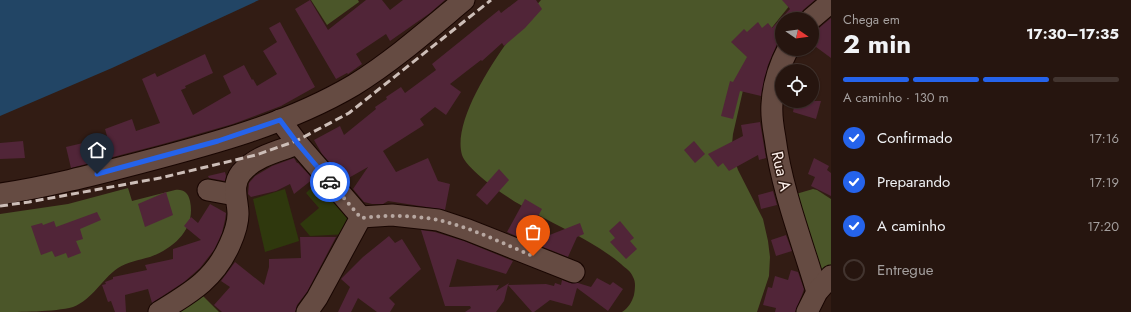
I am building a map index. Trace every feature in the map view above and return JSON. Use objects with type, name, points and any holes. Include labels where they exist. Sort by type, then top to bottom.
[{"type":"street","points":[[0,194],[97,174],[166,156],[218,141],[280,120],[325,100],[359,81],[411,44],[464,0]]},
{"type":"street","points":[[819,12],[831,2]]},
{"type":"street","name":"Rua A","points":[[784,56],[780,65],[775,83],[772,104],[777,155],[784,188],[817,292]]},
{"type":"street","points":[[280,120],[298,144],[361,218]]},
{"type":"street","points":[[159,312],[200,285],[208,278],[222,260],[231,243],[237,226],[238,212],[235,195],[238,178],[250,165],[266,156],[298,144]]},
{"type":"street","points":[[208,190],[235,195]]},
{"type":"street","points":[[361,218],[392,215],[438,220],[468,230],[574,272]]},
{"type":"street","points":[[316,307],[361,218]]},
{"type":"street","points":[[807,312],[817,292],[831,276]]},
{"type":"green space","points":[[311,0],[358,0],[359,2],[327,25]]},
{"type":"green space","points":[[541,0],[794,0],[784,12],[775,12],[775,24],[766,35],[744,86],[733,134],[732,144],[735,161],[738,170],[763,219],[768,241],[770,257],[769,276],[757,312],[622,312],[630,305],[634,295],[635,281],[629,271],[597,247],[532,212],[505,195],[487,182],[465,161],[462,155],[461,138],[465,118],[487,73],[529,13]]},
{"type":"green space","points":[[318,181],[350,220],[349,234],[310,236],[300,224],[319,208],[306,193]]},
{"type":"green space","points":[[128,188],[132,201],[175,190],[180,190],[186,193],[190,201],[190,220],[186,229],[175,243],[150,257],[118,268],[92,294],[80,304],[73,307],[47,311],[0,312],[0,214],[68,204]]},
{"type":"green space","points":[[285,189],[299,241],[265,252],[253,199]]},
{"type":"green space","points":[[813,189],[831,199],[831,273],[825,274],[820,270],[796,194]]},
{"type":"green space","points":[[203,296],[219,312],[175,312]]},
{"type":"water","points":[[0,0],[259,0],[112,68],[0,116]]},
{"type":"building","points":[[310,0],[328,30],[366,0],[382,0],[390,10],[403,0],[445,0],[430,13],[390,41],[386,34],[356,54],[362,64],[348,74],[347,73],[336,79],[295,9]]},
{"type":"building","points":[[518,0],[536,0],[542,9],[525,28],[504,46],[502,43],[482,61],[481,60],[450,84],[461,92],[446,115],[435,107],[420,119],[424,125],[383,151],[396,172],[428,158],[438,181],[450,184],[445,210],[388,201],[383,204],[364,202],[353,189],[368,167],[345,180],[322,154],[314,140],[340,126],[344,135],[376,109],[375,107],[387,99],[386,97],[401,87],[405,93],[436,70],[432,64],[499,10],[501,13]]},
{"type":"building","points":[[782,0],[815,0],[802,12],[787,12],[790,9]]},
{"type":"building","points":[[831,18],[831,58],[819,49],[819,28]]},
{"type":"building","points":[[280,22],[315,87],[281,106],[233,124],[71,168],[66,147],[100,139],[107,136],[105,129],[132,119],[136,131],[160,123],[142,79],[155,73],[157,77],[205,54],[213,73],[185,86],[186,88],[181,90],[193,115],[231,93],[223,76],[244,65],[257,86],[277,74],[263,51],[277,42],[269,28]]},
{"type":"building","points":[[758,22],[762,28],[768,23],[772,28],[775,25],[775,49],[768,65],[761,96],[740,91],[733,119],[721,116],[730,81],[733,82],[747,57],[731,42],[744,29],[747,32]]},
{"type":"building","points":[[819,101],[821,101],[816,119],[793,112],[794,108],[819,108]]},
{"type":"building","points":[[760,122],[766,158],[759,160],[758,155],[729,171],[723,163],[718,167],[708,154],[743,136],[741,125]]},
{"type":"building","points":[[23,141],[25,158],[0,159],[0,143]]},
{"type":"building","points":[[694,141],[705,154],[695,163],[684,150]]},
{"type":"building","points":[[294,158],[313,179],[294,194],[290,184],[276,191],[251,197],[248,194],[249,183],[255,176],[272,166]]},
{"type":"building","points":[[814,158],[829,166],[827,170],[831,173],[831,196],[811,186],[815,177],[808,174]]},
{"type":"building","points":[[499,169],[509,180],[487,205],[476,195]]},
{"type":"building","points":[[225,172],[225,181],[209,178],[208,176]]},
{"type":"building","points":[[773,191],[777,205],[761,209],[758,195]]},
{"type":"building","points":[[166,192],[173,215],[145,227],[138,204]]},
{"type":"building","points":[[525,199],[542,209],[525,240],[507,232]]},
{"type":"building","points":[[210,204],[226,213],[225,220],[222,233],[214,250],[200,268],[184,282],[152,303],[148,289],[125,295],[126,312],[115,312],[111,301],[108,302],[102,285],[113,279],[113,277],[147,270],[145,265],[173,259],[173,249],[201,240],[184,226],[191,217],[198,223]]},
{"type":"building","points":[[97,212],[101,220],[80,229],[83,239],[76,241],[81,253],[68,258],[66,253],[55,257],[52,251],[41,255],[31,226],[42,223],[43,225],[54,221],[56,227]]},
{"type":"building","points":[[620,221],[634,238],[630,241],[637,249],[626,259],[610,242],[615,238],[609,231]]},
{"type":"building","points":[[580,223],[584,234],[577,237],[568,257],[543,247],[547,236]]},
{"type":"building","points":[[421,230],[435,232],[464,241],[513,261],[506,274],[457,259],[449,287],[499,285],[496,291],[509,283],[504,301],[496,312],[465,312],[471,308],[470,306],[445,306]]},
{"type":"building","points":[[786,235],[792,251],[776,256],[771,240]]},
{"type":"building","points":[[389,236],[395,243],[402,239],[421,269],[389,298],[395,304],[390,312],[377,312],[358,298],[351,312],[338,312],[350,287],[341,279],[363,257]]},
{"type":"building","points":[[300,237],[336,237],[307,292],[297,305],[295,312],[222,312],[214,305],[230,287],[221,281],[235,262],[264,285],[269,267],[269,259],[301,258]]},
{"type":"building","points":[[791,270],[798,272],[804,289],[802,295],[795,312],[775,312],[776,308],[763,305],[768,287],[772,288],[775,276],[788,280]]},
{"type":"building","points":[[597,278],[610,285],[613,282],[623,289],[608,311],[577,288],[572,306],[550,300],[532,312],[508,285],[546,284],[554,286],[555,283],[561,285],[562,280],[591,287]]},
{"type":"railway","points":[[0,206],[160,178],[256,155],[296,141],[349,113],[491,0]]},
{"type":"way so far","points":[[330,182],[361,218],[392,215],[438,220],[496,240],[533,256]]},
{"type":"route","points":[[97,174],[218,141],[280,120],[330,182]]}]
